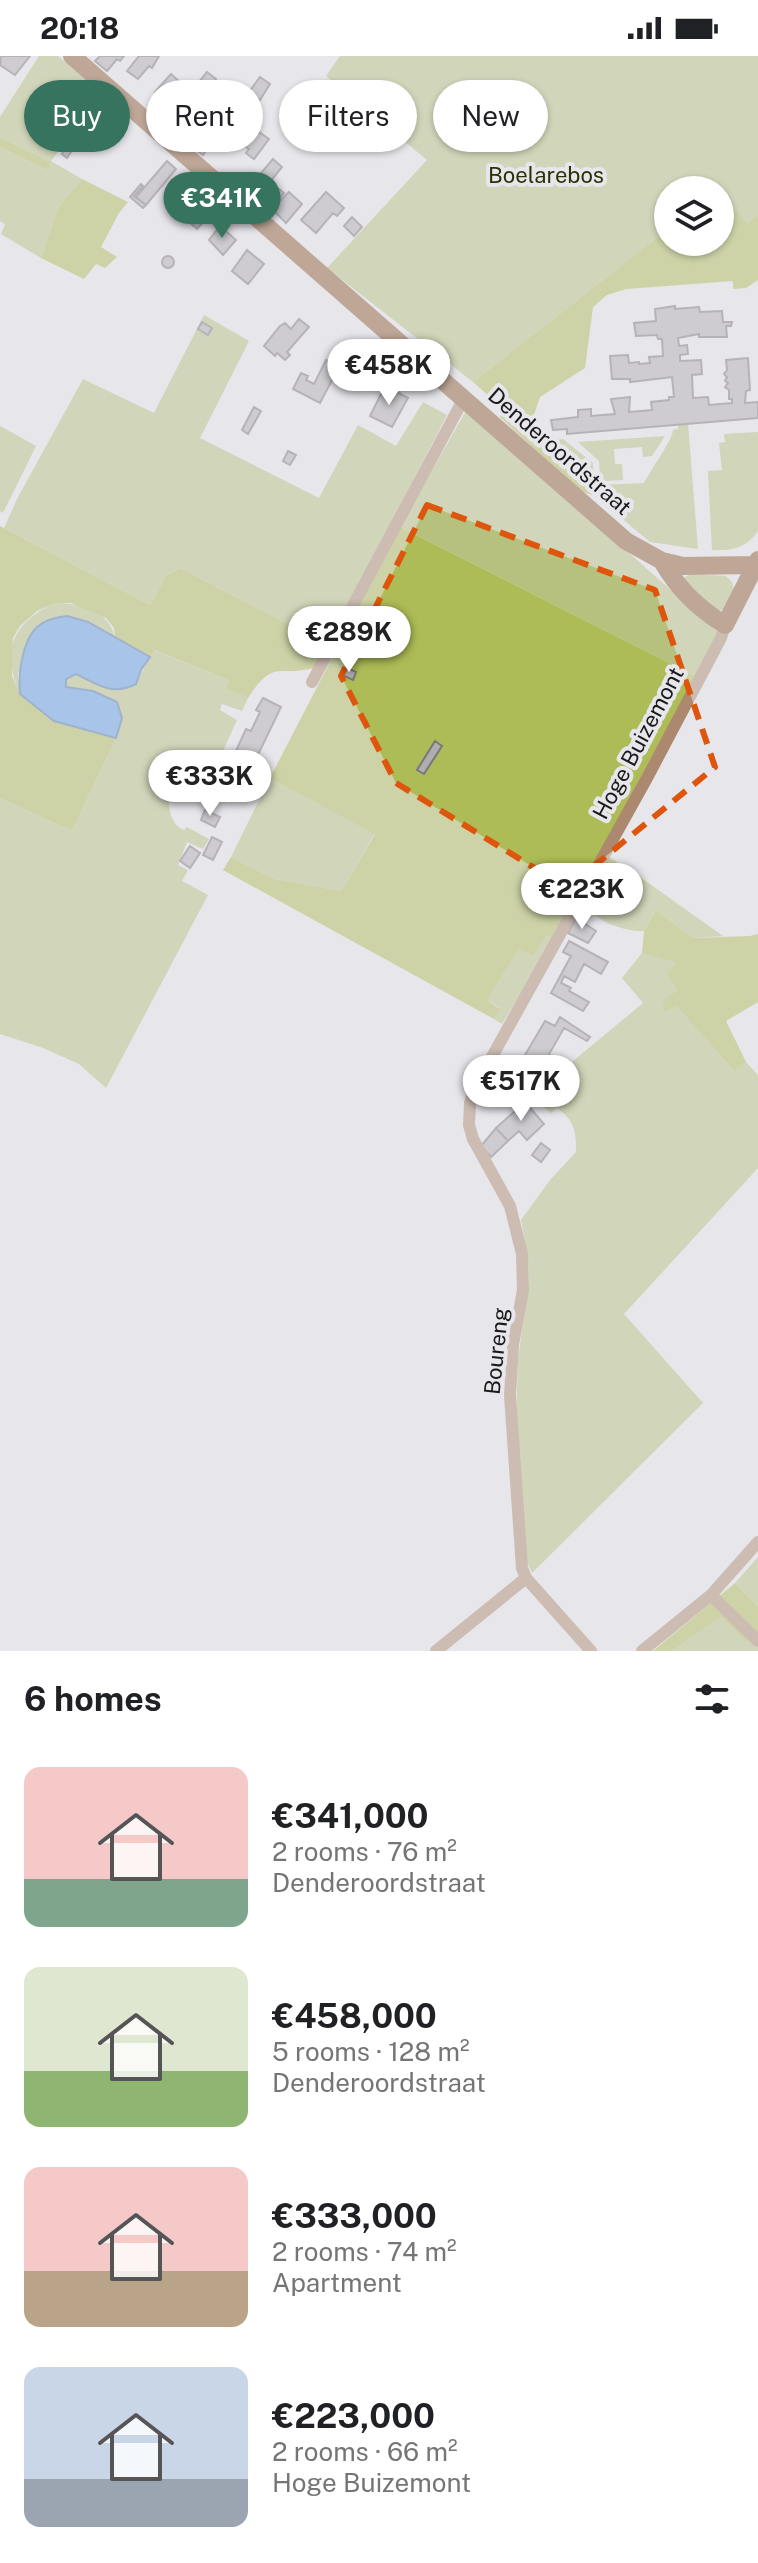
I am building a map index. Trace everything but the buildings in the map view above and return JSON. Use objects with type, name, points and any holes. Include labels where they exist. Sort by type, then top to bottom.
[{"type":"street","name":"Denderoordstraat","points":[[72,56],[626,541],[662,561],[683,566],[756,563]]},
{"type":"street","points":[[312,682],[464,398]]},
{"type":"street","points":[[662,561],[676,585],[725,625]]},
{"type":"street","name":"Hoge Buizemont","points":[[473,1139],[469,1114],[474,1089],[647,778],[721,638],[756,563]]},
{"type":"street","name":"Boureng","points":[[473,1139],[510,1206],[522,1254],[523,1290],[513,1345],[510,1395],[520,1552],[526,1578]]},
{"type":"street","points":[[642,1651],[711,1595],[758,1542]]},
{"type":"street","points":[[436,1651],[526,1578],[591,1651]]},
{"type":"street","points":[[711,1595],[758,1641]]},
{"type":"highlighted area","points":[[427,505],[655,590],[715,767],[567,888],[396,783],[341,676]]},
{"type":"green space","points":[[39,56],[58,56],[86,80],[24,80],[24,149],[0,137],[0,117]]},
{"type":"green space","name":"Boelarebos","points":[[340,56],[758,56],[758,218],[756,216],[749,226],[734,210],[734,176],[654,176],[654,240],[473,382],[327,268],[427,160],[417,152],[417,80],[331,80],[326,76]]},
{"type":"green space","points":[[0,137],[24,149],[24,152],[51,162],[49,171],[0,147]]},
{"type":"green space","points":[[0,147],[49,171],[51,162],[31,152],[58,152],[51,161],[82,179],[59,206],[41,258],[1,234],[5,224],[0,221]]},
{"type":"green space","points":[[82,179],[128,202],[101,247],[117,257],[105,268],[96,264],[84,279],[41,258],[59,206]]},
{"type":"green space","points":[[734,209],[749,225],[755,215],[758,218],[758,280],[746,288],[733,289],[733,281],[626,289],[607,295],[593,307],[585,368],[540,397],[531,424],[537,434],[598,487],[595,496],[580,491],[500,417],[500,406],[473,382],[654,240],[654,256],[734,256]]},
{"type":"green space","points":[[204,315],[249,341],[200,438],[319,498],[358,425],[396,446],[423,402],[447,415],[328,645],[180,568],[166,576],[150,605],[4,528],[83,379],[154,413]]},
{"type":"green space","points":[[467,409],[718,632],[695,676],[400,527]]},
{"type":"green space","points":[[688,423],[698,549],[650,542],[595,496],[598,487],[547,441],[563,439],[593,463],[593,476],[599,485],[644,483],[673,430],[678,429],[678,424]]},
{"type":"green space","points":[[0,426],[36,446],[3,513],[0,511]]},
{"type":"green space","points":[[758,432],[758,531],[738,547],[712,550],[708,471],[722,470],[719,443],[725,442],[724,434]]},
{"type":"green space","points":[[665,436],[652,456],[643,457],[642,447],[614,449],[615,464],[622,464],[623,480],[605,481],[600,475],[599,461],[578,442]]},
{"type":"green space","points":[[0,526],[150,605],[166,576],[180,568],[328,645],[316,667],[272,673],[257,685],[248,698],[225,689],[229,680],[154,650],[150,657],[115,639],[114,628],[106,618],[71,603],[55,603],[37,611],[20,626],[13,638],[12,676],[20,694],[54,721],[116,738],[72,831],[0,798]]},
{"type":"green space","points":[[400,527],[695,676],[554,939],[546,935],[533,956],[519,948],[487,1000],[500,1009],[494,1019],[223,870],[231,857],[275,879],[341,891],[375,834],[270,778]]},
{"type":"green space","points":[[691,574],[726,576],[732,582],[734,590],[723,610],[717,611],[683,580]]},
{"type":"green space","points":[[55,603],[93,610],[107,622],[115,639],[88,622],[36,628],[18,674],[20,694],[11,664],[14,640],[29,619]]},
{"type":"green space","points":[[153,650],[229,680],[225,689],[248,698],[242,711],[222,704],[220,710],[237,720],[222,753],[229,769],[212,802],[169,800],[177,825],[209,839],[203,849],[187,842],[178,865],[188,870],[182,881],[208,895],[106,1088],[79,1064],[0,1034],[0,798],[72,831],[116,738],[122,718],[117,702],[93,691],[66,687],[66,679],[76,674],[84,679],[136,684]]},
{"type":"green space","points":[[270,778],[375,833],[341,891],[275,879],[231,857]]},
{"type":"green space","points":[[609,857],[647,882],[638,894],[613,877],[597,900],[588,893]]},
{"type":"green space","points":[[613,877],[638,894],[647,882],[723,936],[693,938],[656,910],[644,931],[601,920],[582,903],[588,893],[598,899]]},
{"type":"green space","points":[[656,910],[693,938],[758,934],[758,1002],[726,1021],[746,1062],[734,1071],[677,1006],[665,1011],[665,999],[678,990],[667,974],[677,962],[642,953],[644,931]]},
{"type":"green space","points":[[546,935],[554,939],[502,1024],[494,1019],[500,1008],[487,1000],[519,947]]},
{"type":"green space","points":[[642,953],[678,961],[679,990],[666,1010],[677,1005],[733,1070],[746,1062],[758,1075],[758,1168],[624,1314],[703,1403],[532,1573],[526,1560],[517,1435],[518,1360],[529,1280],[521,1220],[550,1180],[576,1152],[575,1132],[568,1117],[557,1108],[551,1113],[531,1096],[643,1003],[622,978]]},
{"type":"green space","points":[[758,1557],[758,1607],[735,1583]]},
{"type":"green space","points":[[735,1583],[758,1607],[758,1633],[746,1642],[721,1617],[672,1651],[653,1651]]},
{"type":"green space","points":[[721,1617],[746,1642],[751,1638],[758,1645],[758,1651],[672,1651]]},
{"type":"water","points":[[67,616],[88,622],[150,657],[136,684],[120,689],[105,688],[76,674],[66,679],[66,687],[93,691],[117,702],[122,718],[116,738],[54,721],[20,694],[22,659],[32,633],[44,622]]}]
